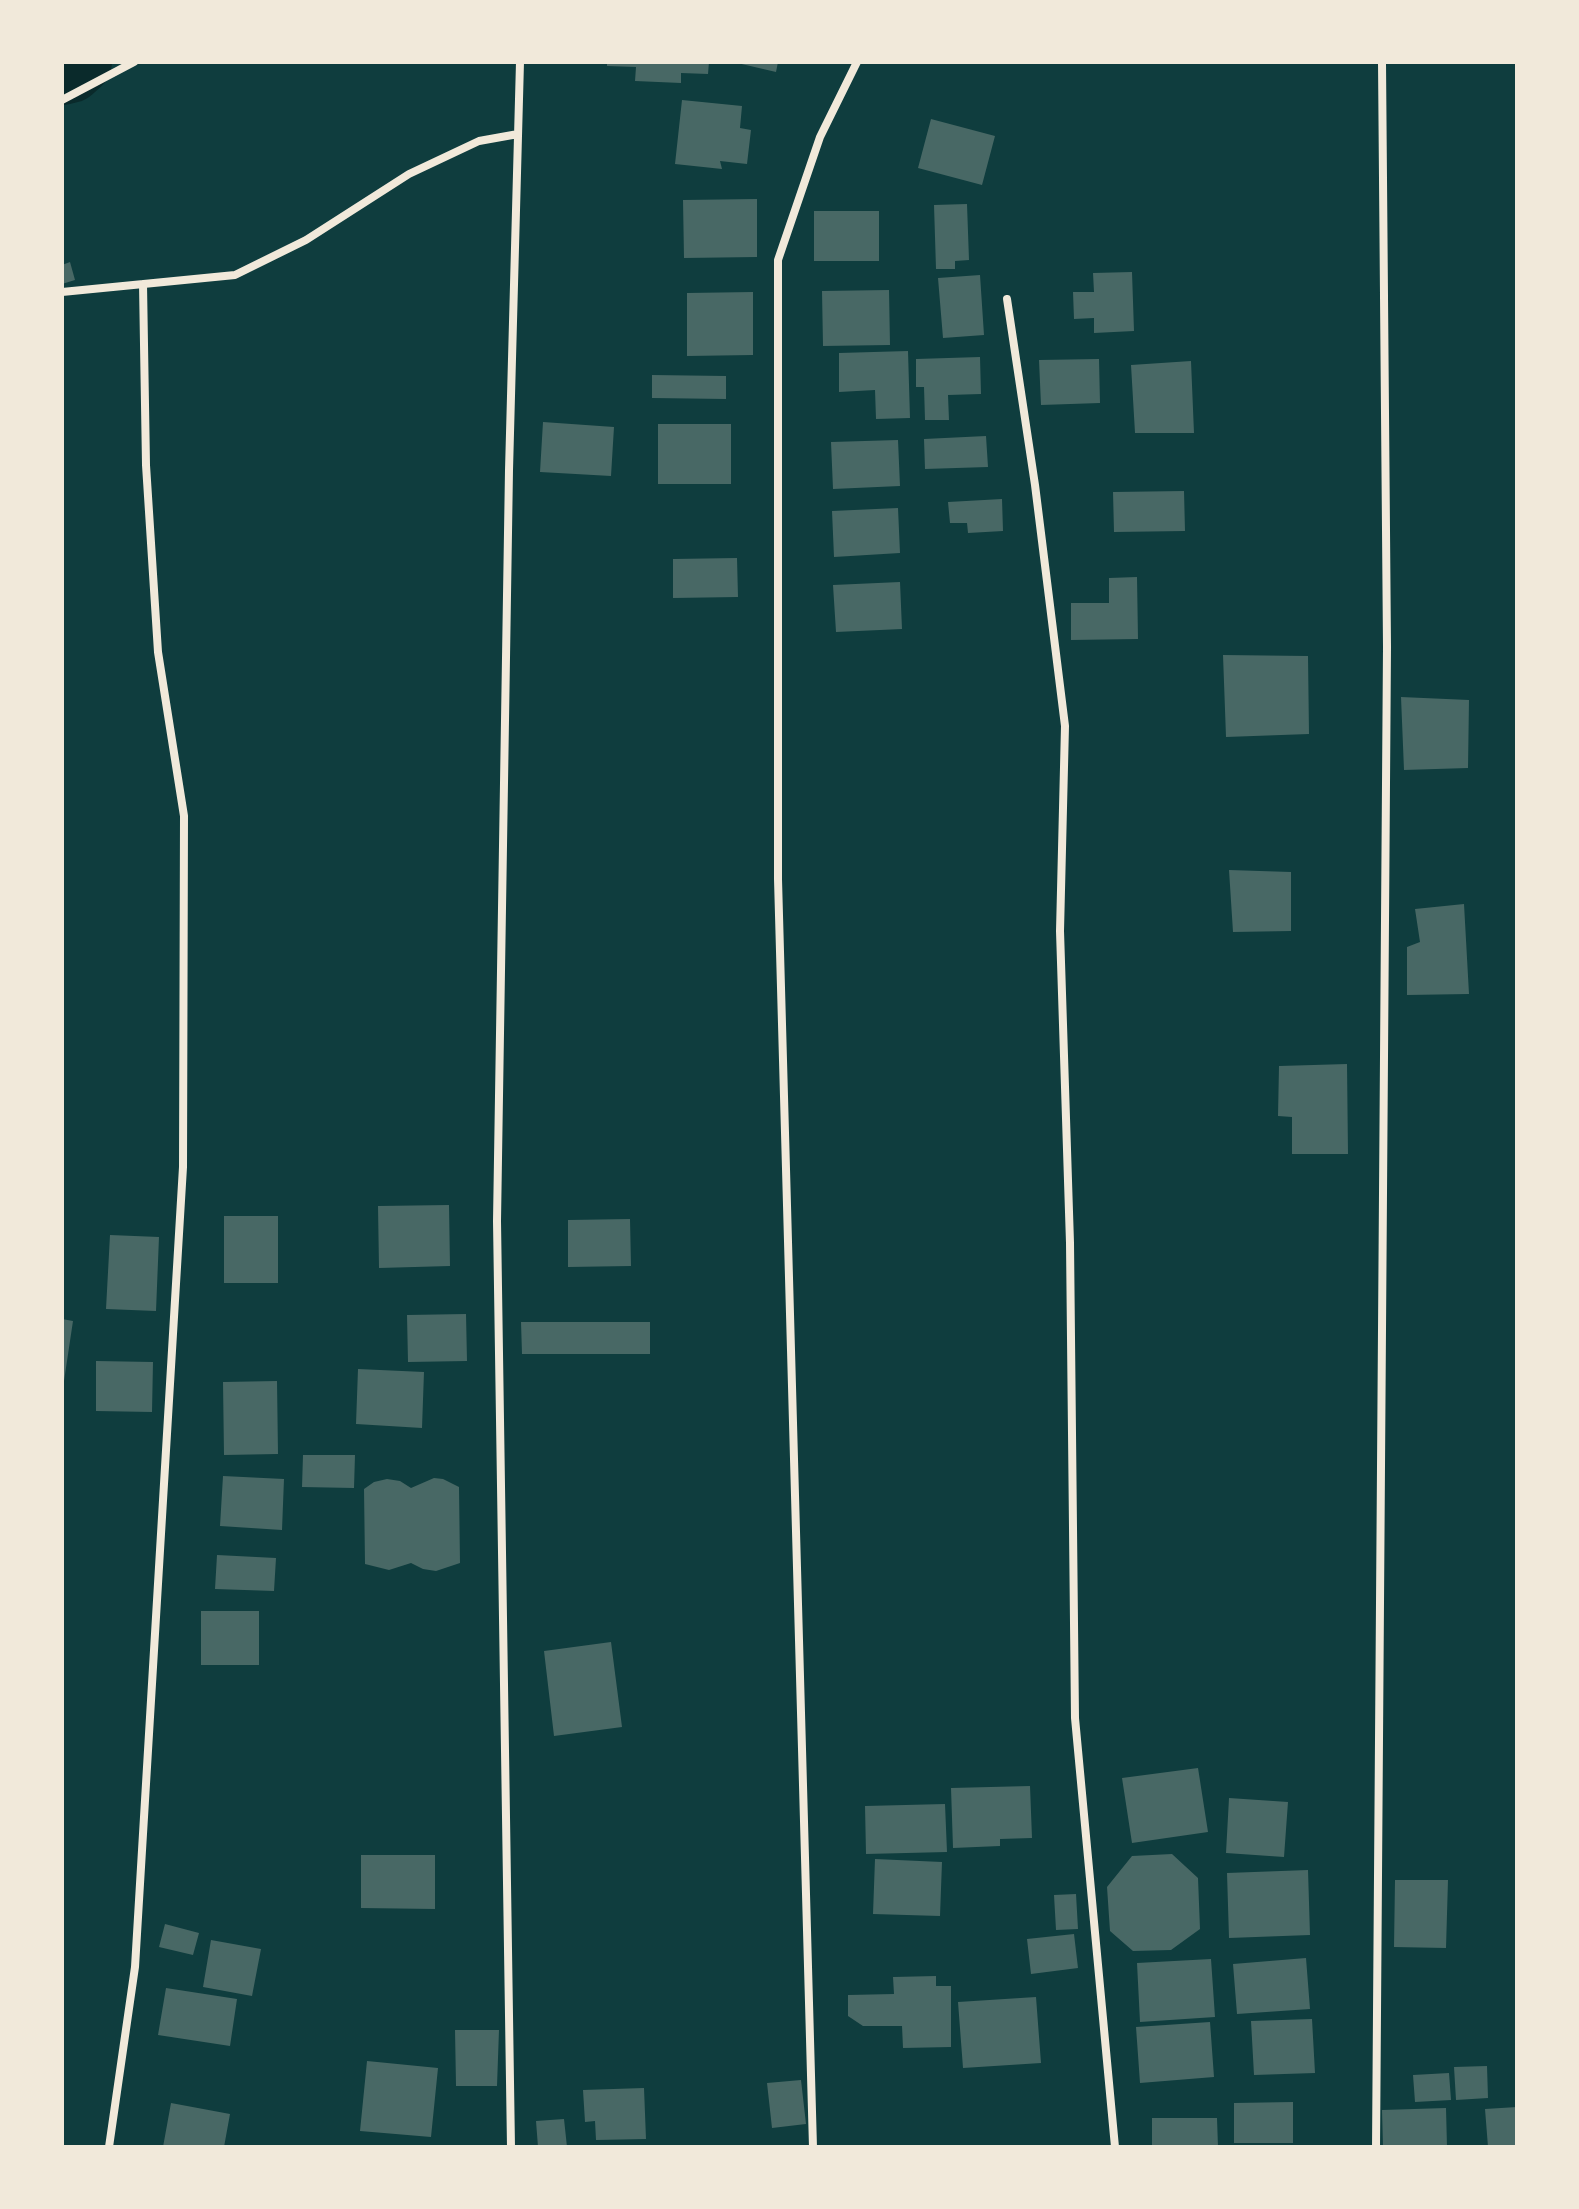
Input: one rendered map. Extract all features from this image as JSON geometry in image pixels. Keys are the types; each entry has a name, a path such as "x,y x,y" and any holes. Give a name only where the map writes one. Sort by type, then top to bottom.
{"street":[{"path":"62,100 134,62"},
{"path":"511,2147 497,1221 520,62"},
{"path":"813,2147 778,879 778,260 820,137 857,62"},
{"path":"1376,2147 1387,663 1382,62"},
{"path":"62,292 235,275 306,240 409,174 479,141 518,134"},
{"path":"109,2147 135,1967 183,1167 184,816 158,652 146,465 143,284"},
{"path":"1007,299 1035,485 1065,726 1060,931 1070,1243 1075,1718 1115,2147"}],"building":[{"path":"607,62 709,62 708,74 681,73 681,83 635,81 636,67 607,66"},
{"path":"733,62 778,62 776,72"},
{"path":"682,100 742,106 740,128 751,130 747,164 720,161 722,169 675,164"},
{"path":"931,119 995,136 982,185 918,168"},
{"path":"757,199 757,257 684,258 683,200"},
{"path":"967,204 969,260 955,261 955,269 936,269 934,205"},
{"path":"814,211 879,211 879,261 814,261"},
{"path":"70,262 75,280 62,284 62,265"},
{"path":"1132,272 1134,331 1094,333 1094,318 1074,319 1073,292 1094,292 1093,273"},
{"path":"980,275 984,335 943,338 938,278"},
{"path":"889,290 890,345 823,346 822,291"},
{"path":"753,292 753,355 687,356 687,293"},
{"path":"908,351 910,418 876,419 875,390 839,392 839,353"},
{"path":"980,357 981,394 948,395 949,420 925,420 924,387 916,387 916,359"},
{"path":"1099,359 1100,403 1041,405 1039,360"},
{"path":"1191,361 1194,433 1135,433 1131,365"},
{"path":"652,375 726,376 726,399 652,398"},
{"path":"543,422 614,427 611,476 540,472"},
{"path":"658,424 731,424 731,484 658,484"},
{"path":"986,436 988,467 925,469 924,439"},
{"path":"898,440 900,486 833,489 831,442"},
{"path":"1184,491 1185,531 1114,532 1113,492"},
{"path":"1002,499 1003,531 968,533 967,523 950,523 948,502"},
{"path":"898,508 900,553 834,557 832,511"},
{"path":"737,558 738,597 673,598 673,559"},
{"path":"1137,577 1138,639 1071,640 1071,603 1109,603 1109,578"},
{"path":"900,582 902,629 836,632 833,585"},
{"path":"1223,655 1308,656 1309,734 1226,737"},
{"path":"1401,697 1469,700 1468,768 1404,770"},
{"path":"1229,870 1291,872 1291,931 1233,932"},
{"path":"1464,904 1469,994 1407,995 1407,947 1420,942 1415,909"},
{"path":"1347,1064 1348,1154 1292,1154 1292,1117 1278,1116 1279,1066"},
{"path":"449,1205 450,1266 379,1268 378,1206"},
{"path":"224,1216 278,1216 278,1283 224,1283"},
{"path":"630,1219 631,1266 568,1267 568,1220"},
{"path":"110,1235 159,1237 156,1311 106,1309"},
{"path":"466,1314 467,1361 408,1362 407,1315"},
{"path":"62,1319 73,1321 64,1381 62,1381"},
{"path":"521,1322 650,1322 650,1354 522,1354"},
{"path":"96,1361 153,1362 152,1412 96,1411"},
{"path":"358,1369 424,1372 422,1428 356,1424"},
{"path":"277,1381 278,1454 224,1455 223,1382"},
{"path":"303,1455 355,1455 354,1488 302,1487"},
{"path":"223,1476 284,1479 282,1530 220,1526"},
{"path":"434,1478 459,1487 460,1563 436,1571 411,1563 389,1570 365,1564 364,1489 374,1482 387,1479 400,1481 411,1488"},
{"path":"217,1555 276,1558 274,1591 215,1589"},
{"path":"201,1611 259,1611 259,1665 201,1665"},
{"path":"611,1642 622,1727 554,1736 544,1651"},
{"path":"1198,1768 1208,1832 1132,1843 1122,1778"},
{"path":"1030,1786 1032,1838 1000,1839 1000,1846 953,1848 951,1788"},
{"path":"1229,1798 1288,1802 1284,1857 1226,1853"},
{"path":"945,1804 947,1852 866,1854 865,1806"},
{"path":"1172,1854 1198,1878 1200,1929 1171,1950 1133,1951 1110,1931 1107,1887 1132,1856"},
{"path":"361,1855 435,1855 435,1909 361,1908"},
{"path":"875,1859 942,1862 940,1916 873,1914"},
{"path":"1308,1870 1310,1935 1229,1938 1227,1873"},
{"path":"1395,1880 1448,1880 1446,1948 1394,1947"},
{"path":"1076,1894 1078,1929 1056,1930 1054,1895"},
{"path":"165,1924 199,1933 193,1955 159,1947"},
{"path":"1074,1934 1078,1968 1031,1974 1027,1939"},
{"path":"211,1940 261,1949 252,1996 203,1987"},
{"path":"1306,1958 1310,2009 1237,2014 1233,1964"},
{"path":"1211,1959 1215,2017 1140,2022 1137,1963"},
{"path":"936,1976 936,1986 951,1986 951,2047 903,2048 902,2026 863,2026 848,2016 848,1995 894,1994 893,1977"},
{"path":"166,1988 237,1999 230,2046 158,2035"},
{"path":"1036,1997 1041,2063 963,2068 958,2002"},
{"path":"1312,2019 1315,2073 1254,2075 1251,2021"},
{"path":"1210,2022 1214,2077 1140,2083 1136,2027"},
{"path":"455,2030 499,2030 497,2086 456,2086"},
{"path":"367,2061 438,2068 431,2137 360,2131"},
{"path":"1487,2066 1488,2098 1456,2100 1454,2067"},
{"path":"1449,2073 1451,2100 1415,2102 1413,2075"},
{"path":"801,2080 806,2124 772,2128 767,2083"},
{"path":"644,2088 646,2139 596,2140 595,2121 585,2122 583,2090"},
{"path":"1293,2102 1293,2143 1234,2143 1234,2103"},
{"path":"171,2103 230,2114 224,2147 163,2147"},
{"path":"1517,2107 1517,2147 1488,2147 1485,2109"},
{"path":"1446,2108 1447,2147 1383,2147 1382,2110"},
{"path":"1152,2118 1217,2118 1218,2147 1152,2147"},
{"path":"564,2119 567,2147 538,2147 536,2121"}],"waterway":[{"path":"62,72 79,62"}]}
